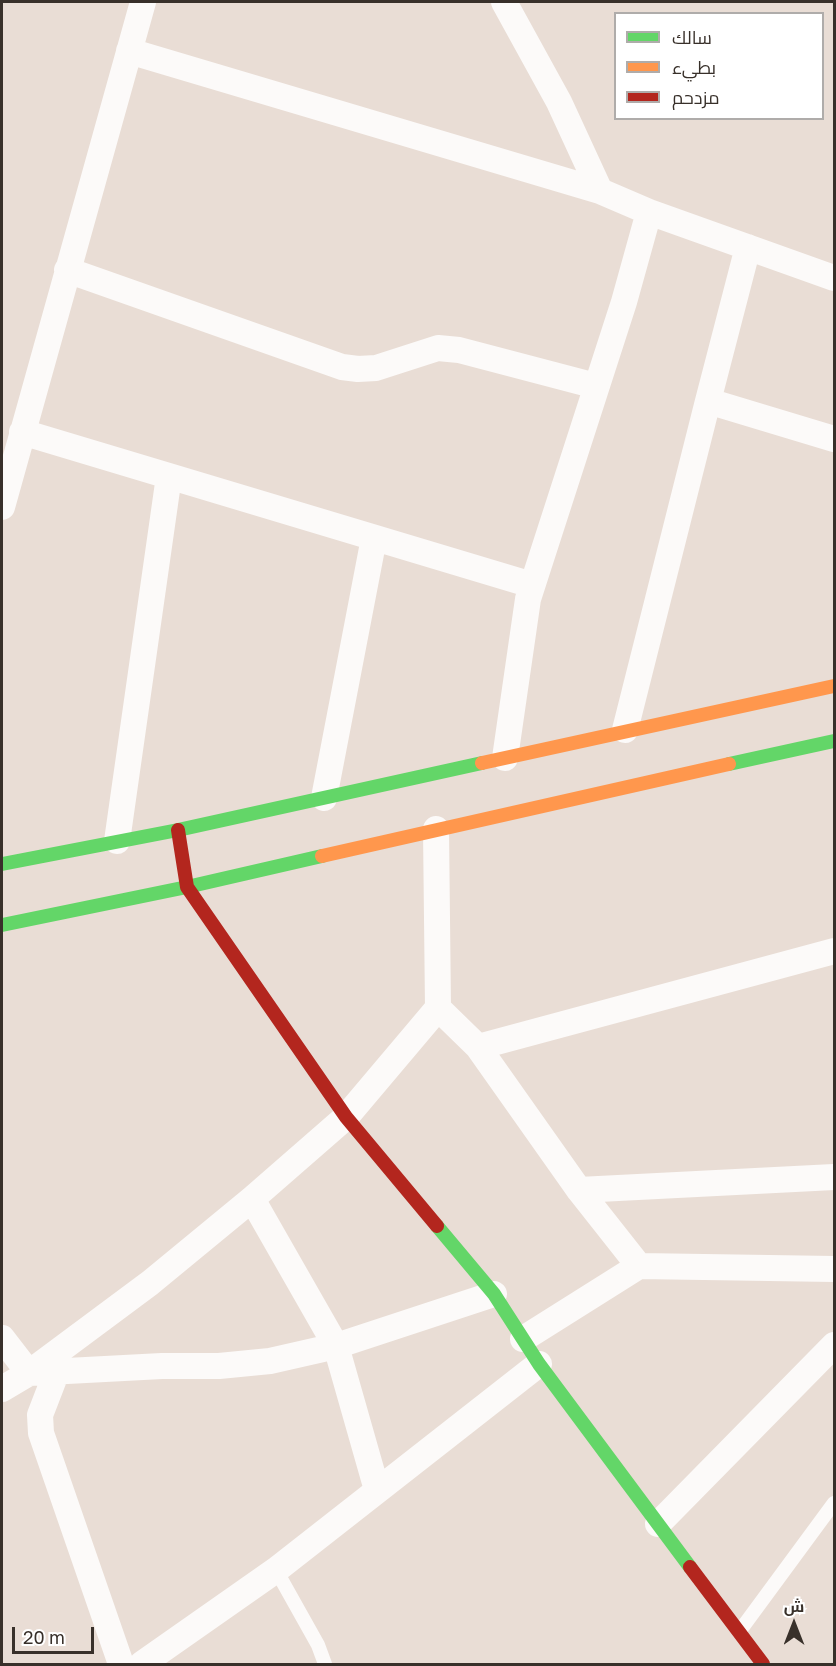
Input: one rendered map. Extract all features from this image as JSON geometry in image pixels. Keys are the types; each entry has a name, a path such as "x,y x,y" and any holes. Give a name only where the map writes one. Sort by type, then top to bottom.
{"street":[{"path":"2,507 143,2"},
{"path":"504,2 559,102 600,191"},
{"path":"129,51 600,191 649,212 834,278"},
{"path":"505,758 528,599 624,302 649,212"},
{"path":"625,730 748,247"},
{"path":"67,270 342,367 376,368 438,348 459,350 596,386"},
{"path":"708,401 834,439"},
{"path":"22,432 532,585"},
{"path":"117,842 169,476"},
{"path":"324,798 374,538"},
{"path":"2,864 178,830 625,730 834,686"},
{"path":"2,925 187,887 834,741"},
{"path":"2,1389 29,1373 150,1283 252,1199 346,1117 438,1008 436,829"},
{"path":"178,830 187,887 346,1117 494,1294 539,1364 763,1665"},
{"path":"478,1047 834,951"},
{"path":"438,1008 478,1047 579,1190 639,1266"},
{"path":"579,1190 834,1177"},
{"path":"252,1199 336,1346 376,1490"},
{"path":"523,1340 639,1266 834,1269"},
{"path":"29,1373 270,1361 336,1346 494,1294"},
{"path":"2,1338 29,1373"},
{"path":"658,1524 834,1345"},
{"path":"141,1665 276,1570 539,1364"},
{"path":"57,1371 40,1415 41,1433 121,1665"}],"lane":[{"path":"739,1632 834,1503"},
{"path":"276,1570 318,1645 325,1665"}],"traffic: fast":[{"path":"729,764 834,741"},
{"path":"2,864 178,830 482,763"},
{"path":"2,925 187,887 322,856"},
{"path":"437,1226 494,1294 539,1364 690,1567"}],"traffic: slow":[{"path":"482,763 834,686"},
{"path":"322,856 729,764"}],"traffic: jam":[{"path":"178,830 187,887 346,1117 437,1226"},
{"path":"690,1567 763,1664"}]}
